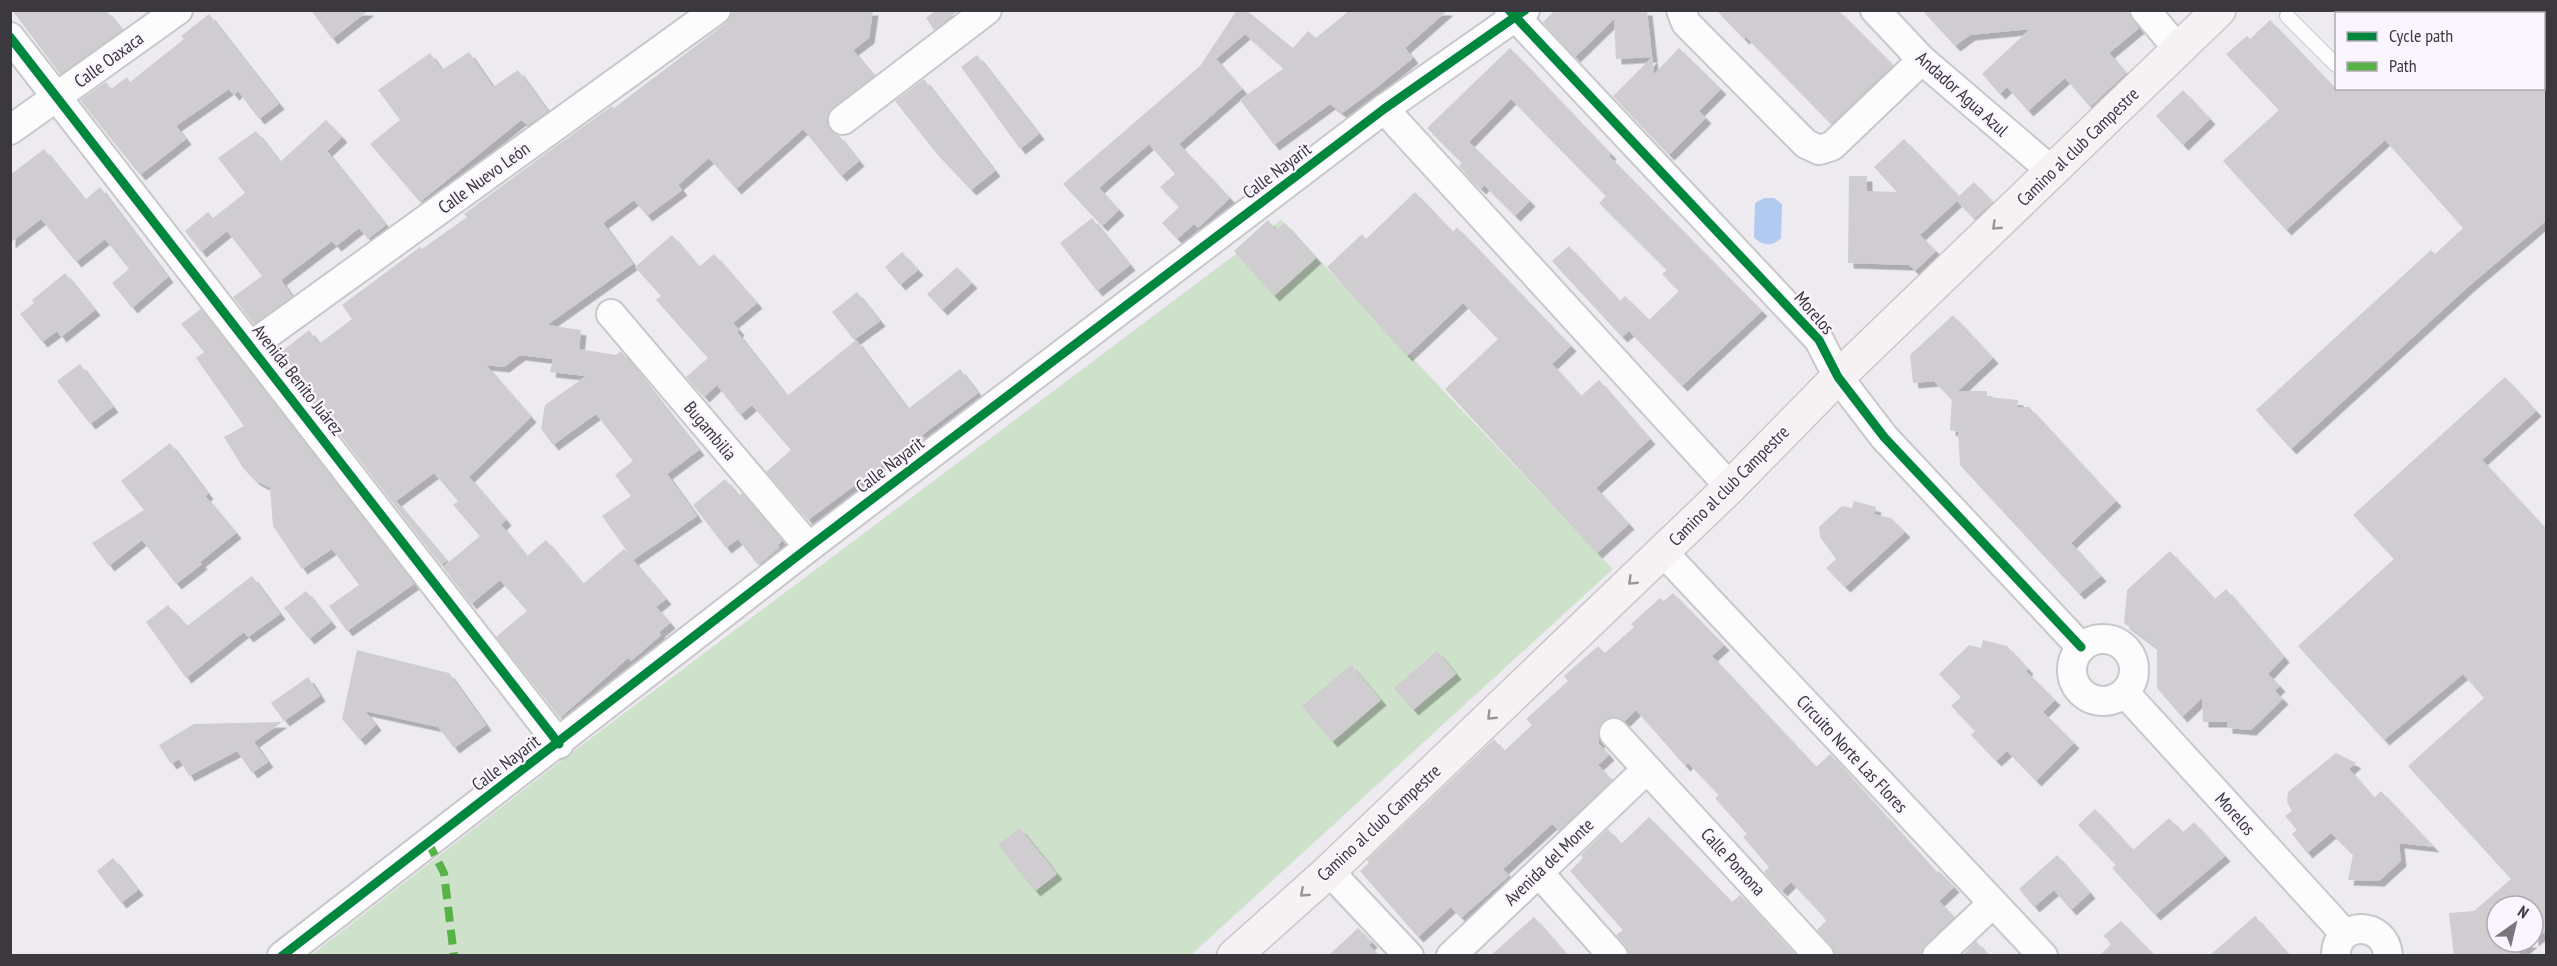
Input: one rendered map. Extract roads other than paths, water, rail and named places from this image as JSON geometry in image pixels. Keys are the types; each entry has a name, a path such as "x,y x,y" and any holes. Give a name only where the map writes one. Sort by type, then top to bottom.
{"main road":[{"name":"Camino al club Campestre","path":"1234,956 1329,871 1663,552 1838,377 2054,172 2219,10"}],"street":[{"name":"Calle Oaxaca","path":"10,130 178,10"},
{"name":"Calle Nuevo León","path":"251,346 716,10"},
{"path":"843,120 987,10"},
{"path":"1681,10 1686,23 1806,144 1818,150 1832,146 1922,60"},
{"name":"Andador Agua Azul","path":"1875,10 1922,60 2054,172"},
{"path":"2145,10 2179,50"},
{"name":"Calle Nayarit","path":"282,956 559,744 809,547 1384,109 1517,13"},
{"name":"Morelos","path":"1517,13 1819,340 1838,377 1884,437 2081,647"},
{"name":"Avenida Benito Juárez","path":"10,37 59,97 559,744"},
{"path":"1384,109 1730,487"},
{"name":"Bugambilia","path":"611,314 809,547"},
{"name":"Circuito Norte Las Flores","path":"1663,552 2043,956"},
{"path":"2101,638 2122,645 2129,653 2134,674 2125,693 2105,702 2094,700 2076,687 2072,666 2074,656 2081,647 2101,638"},
{"name":"Morelos","path":"2125,693 2340,945"},
{"name":"Calle Pomona","path":"1614,733 1819,956"},
{"name":"Avenida del Monte","path":"1451,956 1647,769"},
{"path":"1329,871 1410,956"},
{"path":"1539,873 1612,956"},
{"path":"1937,956 1992,904"},
{"path":"2340,945 2352,930 2371,929 2385,940 2388,956"}],"lane":[{"path":"2287,16 2335,63"}],"water":[{"path":"1764,198 1774,198 1782,204 1781,238 1771,244 1760,242 1754,237 1755,203"}]}
